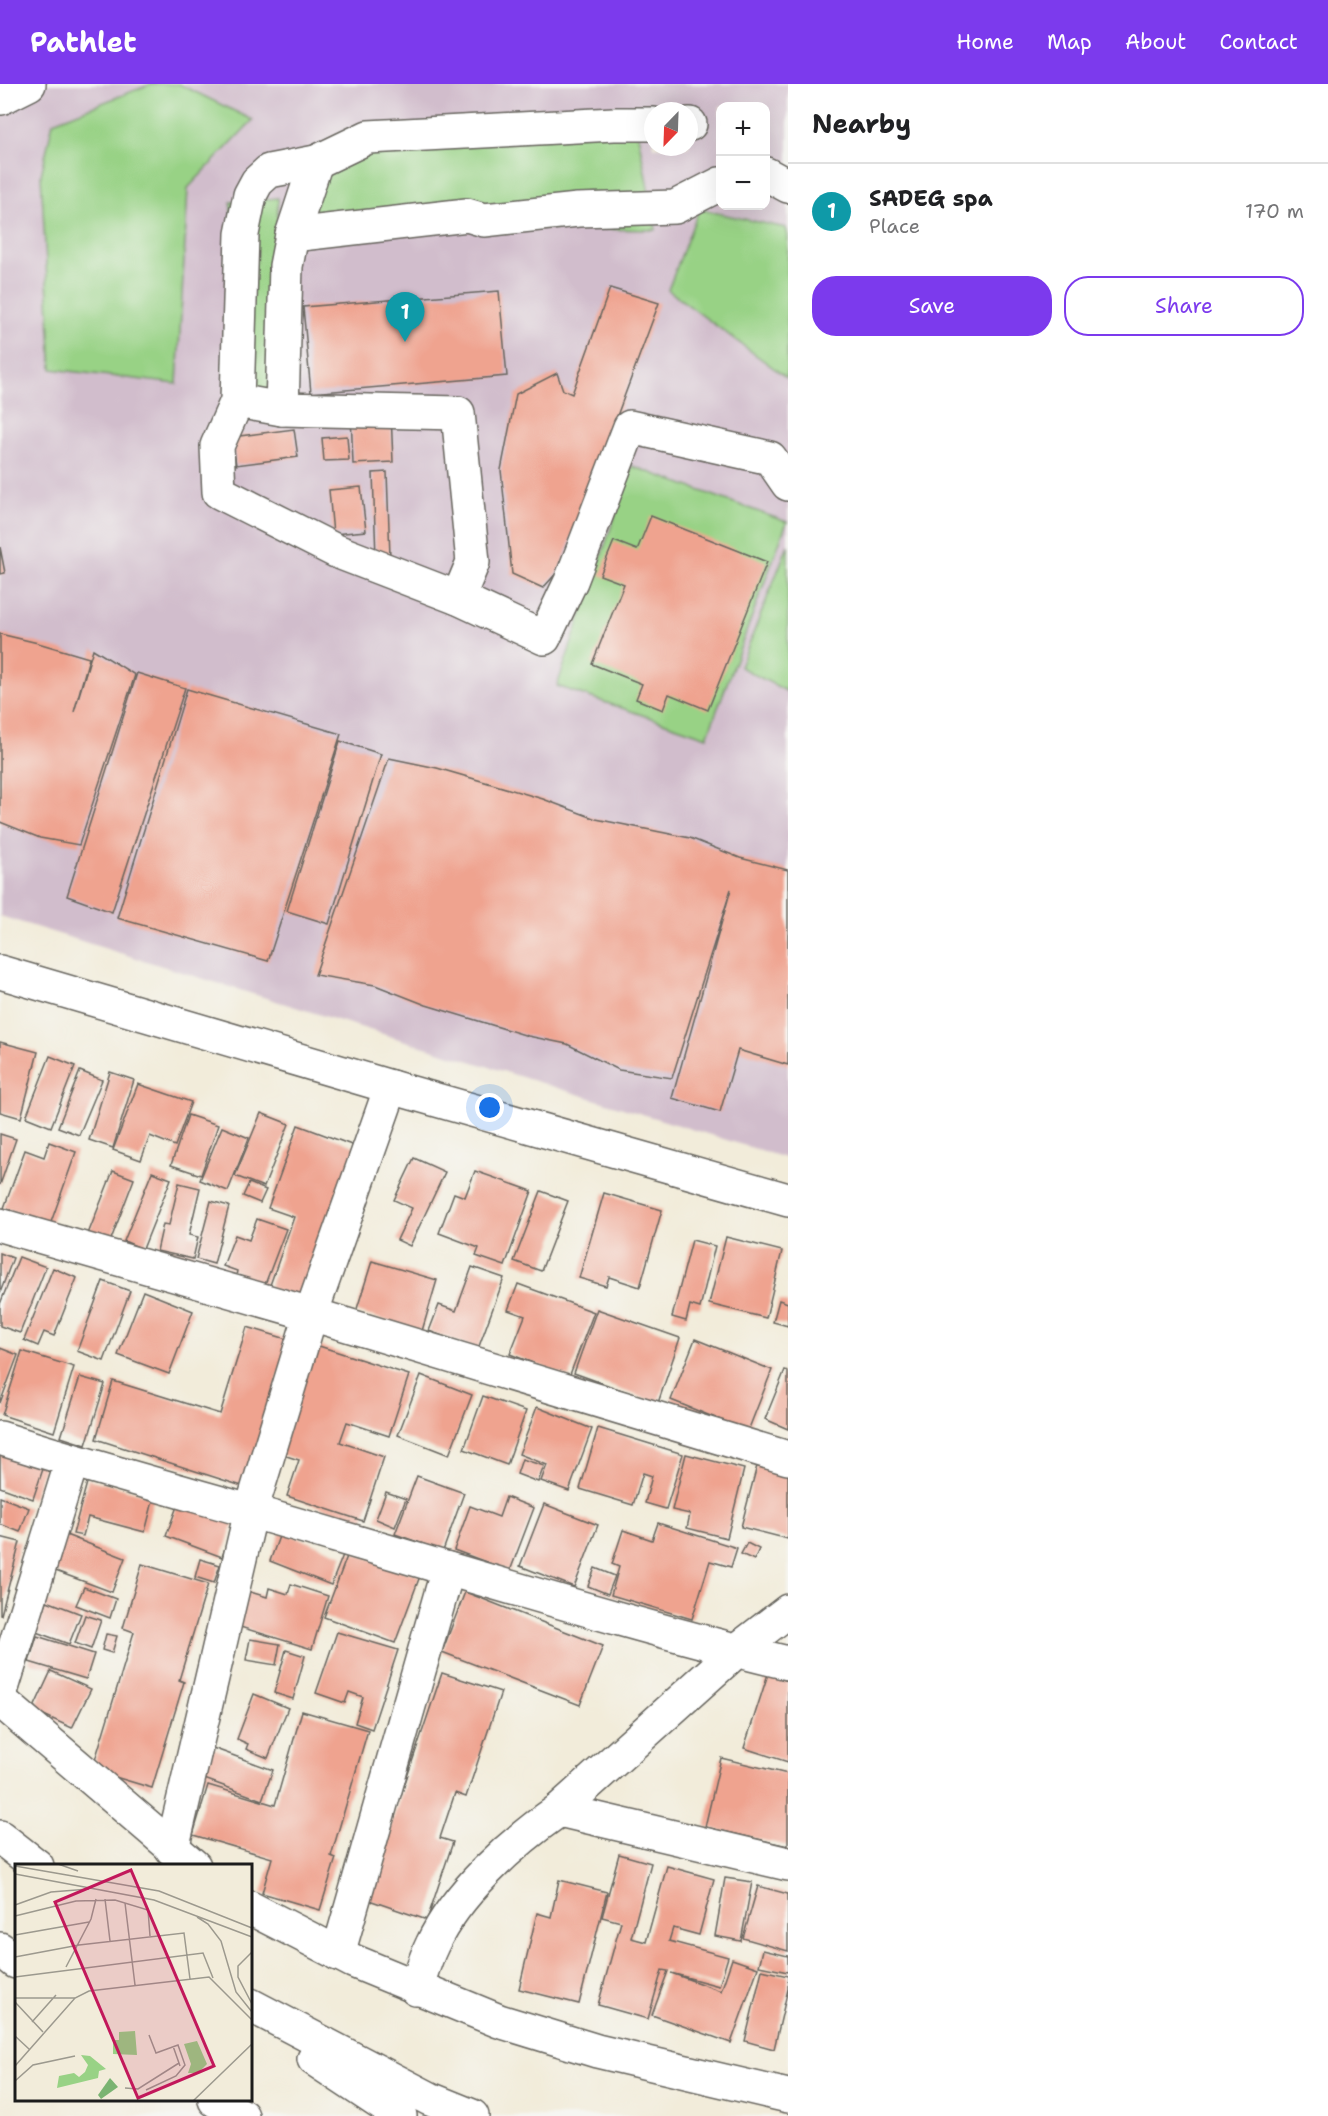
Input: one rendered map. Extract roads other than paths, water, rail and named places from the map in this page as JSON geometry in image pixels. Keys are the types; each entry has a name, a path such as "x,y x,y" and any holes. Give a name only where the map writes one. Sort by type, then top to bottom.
{"main road":[{"path":"644,124 368,137 315,162 269,171 257,182 250,195 242,234 237,401 217,446 219,492 336,551 458,598 544,638 571,581 630,428 770,458 788,484"},
{"path":"282,409 286,266 292,235 315,162"},
{"path":"770,177 788,186"},
{"path":"292,235 467,215 484,220 578,210 675,207 716,186"},
{"path":"237,401 282,409 458,413 473,562 458,598"},
{"path":"0,972 788,1200"},
{"path":"0,1700 183,1857 251,1511 311,1314 391,1087"},
{"path":"0,1225 311,1314 788,1458"},
{"path":"0,1438 72,1461 448,1569 788,1663"},
{"path":"0,1695 72,1461"},
{"path":"338,1954 448,1569"},
{"path":"416,1989 432,1945 466,1893 529,1831 559,1810 736,1650 788,1611"},
{"path":"559,1810 788,1864"},
{"path":"0,1837 34,1864"},
{"path":"252,1909 338,1954 416,1989 499,2021 597,2051 788,2096"},
{"path":"0,1949 15,1961"},
{"path":"252,2006 430,2099 472,2116"},
{"path":"252,2019 400,2116"},
{"path":"201,2101 221,2116"},
{"path":"217,2101 242,2116"}],"place":[{"name":"SADEG spa","path":"405,342"}]}
